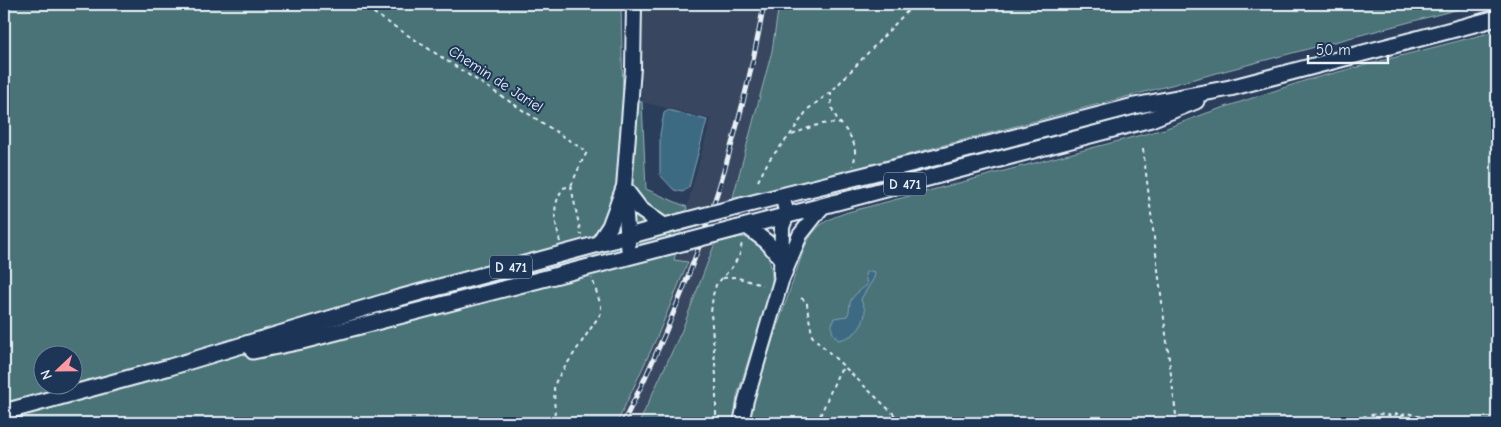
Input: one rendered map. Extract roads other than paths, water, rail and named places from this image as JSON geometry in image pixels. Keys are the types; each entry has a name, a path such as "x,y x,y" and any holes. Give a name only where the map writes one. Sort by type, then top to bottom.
{"main road":[{"path":"629,256 624,188 633,77 634,4"},
{"name":"D 471","path":"4,412 170,368 395,299 599,243 1134,106 1230,88 1497,18"},
{"name":"D 471","path":"170,368 302,341 629,256 741,232 787,214 822,207 1151,119 1230,88"},
{"path":"624,188 640,210 664,226"},
{"path":"599,243 610,226 624,188"},
{"path":"782,196 787,214 794,221 800,235"},
{"path":"741,423 781,281 800,235 822,207"},
{"path":"781,281 782,227 787,214"},
{"path":"741,232 762,237 781,259"}],"railway":[{"path":"623,423 669,323 709,218 741,111 764,4"}]}
